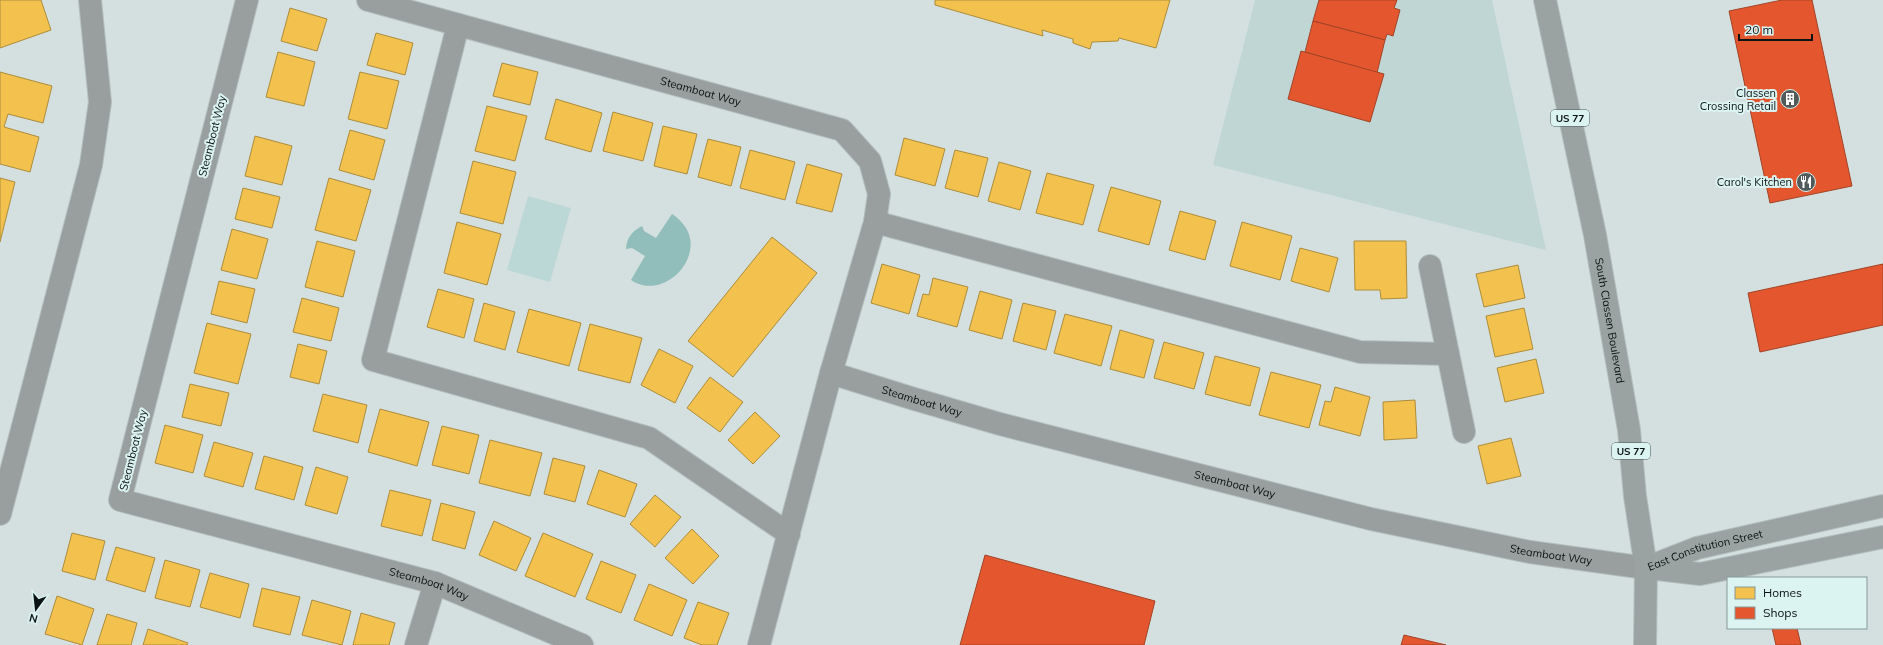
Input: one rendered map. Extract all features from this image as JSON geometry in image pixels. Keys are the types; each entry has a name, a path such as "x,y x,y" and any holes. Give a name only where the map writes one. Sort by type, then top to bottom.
{"main road":[{"name":"South Classen Boulevard","path":"1545,0 1595,235 1629,430 1635,496 1646,568 1645,645"},
{"name":"East Constitution Street","path":"1646,568 1697,548 1883,506"},
{"name":"East Constitution Street","path":"1646,568 1700,574 1883,537"}],"street":[{"path":"0,514 90,165 100,102 90,0"},
{"name":"Steamboat Way","path":"247,0 120,500 435,583 582,645"},
{"name":"Steamboat Way","path":"368,0 842,130 870,161 879,194 875,222 831,373 759,645"},
{"path":"458,24 373,360 649,438 789,534"},
{"path":"875,222 1360,352 1448,354"},
{"path":"1430,266 1464,432"},
{"name":"Steamboat Way","path":"831,373 944,408 1227,483 1371,519 1530,552 1646,568"},
{"path":"416,645 435,583"}],"shaded area":[{"path":"1255,0 1492,0 1546,250 1213,165"},
{"path":"528,196 571,208 550,282 507,270"},
{"path":"672,214 683,224 690,238 690,248 684,266 678,274 661,284 652,286 638,284 631,280 645,256 632,248 626,249 627,242 632,233 642,226 644,231 656,238"}],"building: Homes":[{"path":"0,0 41,0 51,30 0,48"},
{"path":"935,0 1170,0 1156,48 1119,38 1118,41 1092,42 1090,49 1073,43 1073,39 1042,30 1043,36 935,5"},
{"path":"290,8 327,19 317,51 281,41"},
{"path":"376,33 413,43 405,75 367,65"},
{"path":"278,52 315,62 304,106 266,97"},
{"path":"502,63 538,72 530,105 493,96"},
{"path":"0,72 52,86 43,123 8,114 4,127 39,137 30,172 0,164"},
{"path":"360,72 399,81 387,129 348,119"},
{"path":"556,99 602,113 591,152 545,139"},
{"path":"487,106 527,116 515,161 475,151"},
{"path":"613,112 653,123 643,161 603,151"},
{"path":"663,126 697,134 687,174 654,166"},
{"path":"350,130 385,140 374,180 339,170"},
{"path":"255,136 292,146 282,185 245,176"},
{"path":"904,138 945,149 935,186 895,175"},
{"path":"708,139 741,147 731,186 698,177"},
{"path":"750,150 795,162 785,200 740,188"},
{"path":"955,150 988,158 978,197 945,188"},
{"path":"473,161 516,172 503,224 460,213"},
{"path":"999,162 1031,171 1020,210 988,201"},
{"path":"807,164 842,174 832,212 796,203"},
{"path":"1047,173 1094,185 1083,225 1036,213"},
{"path":"0,178 15,182 0,242"},
{"path":"329,178 371,190 356,241 315,230"},
{"path":"1111,187 1161,201 1149,245 1098,231"},
{"path":"243,188 280,197 272,228 235,219"},
{"path":"1180,211 1216,221 1205,260 1169,250"},
{"path":"457,222 501,234 487,285 444,273"},
{"path":"1242,222 1292,236 1280,280 1230,266"},
{"path":"232,229 268,239 257,279 221,270"},
{"path":"772,237 817,273 733,377 688,341"},
{"path":"317,241 355,251 343,297 305,287"},
{"path":"1354,241 1406,241 1407,298 1381,299 1380,290 1355,290"},
{"path":"1300,248 1338,258 1329,292 1291,281"},
{"path":"882,264 920,275 909,314 871,303"},
{"path":"1518,265 1525,298 1484,307 1476,274"},
{"path":"933,278 968,287 957,327 917,316 923,294 929,295"},
{"path":"219,281 255,289 247,323 211,314"},
{"path":"438,289 474,299 464,338 427,327"},
{"path":"980,291 1012,300 1002,339 969,330"},
{"path":"302,298 339,308 331,341 293,332"},
{"path":"484,303 515,312 505,350 474,341"},
{"path":"1023,303 1056,311 1046,350 1013,341"},
{"path":"1524,308 1533,349 1495,357 1486,316"},
{"path":"529,309 581,323 569,366 517,352"},
{"path":"1065,314 1112,326 1101,366 1054,353"},
{"path":"207,323 251,334 238,384 194,373"},
{"path":"590,324 642,338 630,383 578,370"},
{"path":"1120,330 1154,340 1144,378 1110,369"},
{"path":"1164,342 1204,353 1194,389 1154,378"},
{"path":"298,344 327,351 319,384 290,377"},
{"path":"659,349 693,366 675,403 641,385"},
{"path":"1215,356 1260,368 1250,406 1205,394"},
{"path":"1536,359 1544,393 1505,402 1497,368"},
{"path":"1271,372 1321,385 1309,428 1259,415"},
{"path":"710,377 743,402 720,432 687,408"},
{"path":"190,384 229,393 221,426 182,417"},
{"path":"1335,387 1370,397 1360,436 1319,425 1325,401 1331,402"},
{"path":"323,394 367,405 358,443 313,431"},
{"path":"1415,400 1417,438 1384,440 1383,402"},
{"path":"380,409 429,422 417,466 368,452"},
{"path":"755,412 780,436 753,464 728,440"},
{"path":"165,425 203,435 193,473 155,463"},
{"path":"442,426 479,435 469,474 432,465"},
{"path":"1511,438 1521,476 1487,484 1478,446"},
{"path":"490,440 542,453 530,496 479,483"},
{"path":"214,442 253,453 243,487 204,476"},
{"path":"264,456 303,467 294,500 255,489"},
{"path":"553,458 585,466 575,502 544,494"},
{"path":"316,467 348,477 337,514 305,505"},
{"path":"599,470 637,484 625,517 587,504"},
{"path":"390,490 431,500 422,536 381,526"},
{"path":"655,495 681,517 655,547 630,524"},
{"path":"441,503 475,512 465,549 432,540"},
{"path":"494,521 531,538 516,571 479,555"},
{"path":"692,529 719,556 693,584 665,558"},
{"path":"72,533 105,541 95,580 62,571"},
{"path":"543,533 593,554 575,597 525,576"},
{"path":"116,547 155,558 145,592 106,580"},
{"path":"165,560 200,570 190,607 155,598"},
{"path":"601,561 636,575 621,613 586,599"},
{"path":"210,573 249,584 240,618 200,607"},
{"path":"649,584 687,600 672,636 634,620"},
{"path":"262,588 300,597 290,635 253,626"},
{"path":"57,596 94,609 82,645 45,634"},
{"path":"312,600 351,611 342,645 302,635"},
{"path":"698,602 729,613 717,645 702,645 684,638"},
{"path":"361,613 395,623 389,645 353,645"},
{"path":"107,614 137,623 131,645 97,645"},
{"path":"148,629 188,643 187,645 143,645"}],"building: Shops":[{"path":"1319,0 1397,0 1394,8 1400,10 1393,36 1387,34 1385,40 1313,21"},
{"name":"Classen Crossing Retail","path":"1782,0 1812,0 1852,186 1770,203 1729,11"},
{"path":"1313,21 1385,40 1377,73 1305,52"},
{"path":"1301,51 1384,74 1370,122 1288,99"},
{"path":"1883,264 1883,325 1760,352 1748,293"},
{"path":"985,555 1155,601 1144,645 960,645"},
{"path":"1772,629 1797,629 1801,645 1776,645"},
{"path":"1404,635 1446,645 1401,645"}],"place":[{"name":"Classen Crossing Retail","path":"1790,99"},
{"name":"Carol's Kitchen","path":"1806,182"}]}
